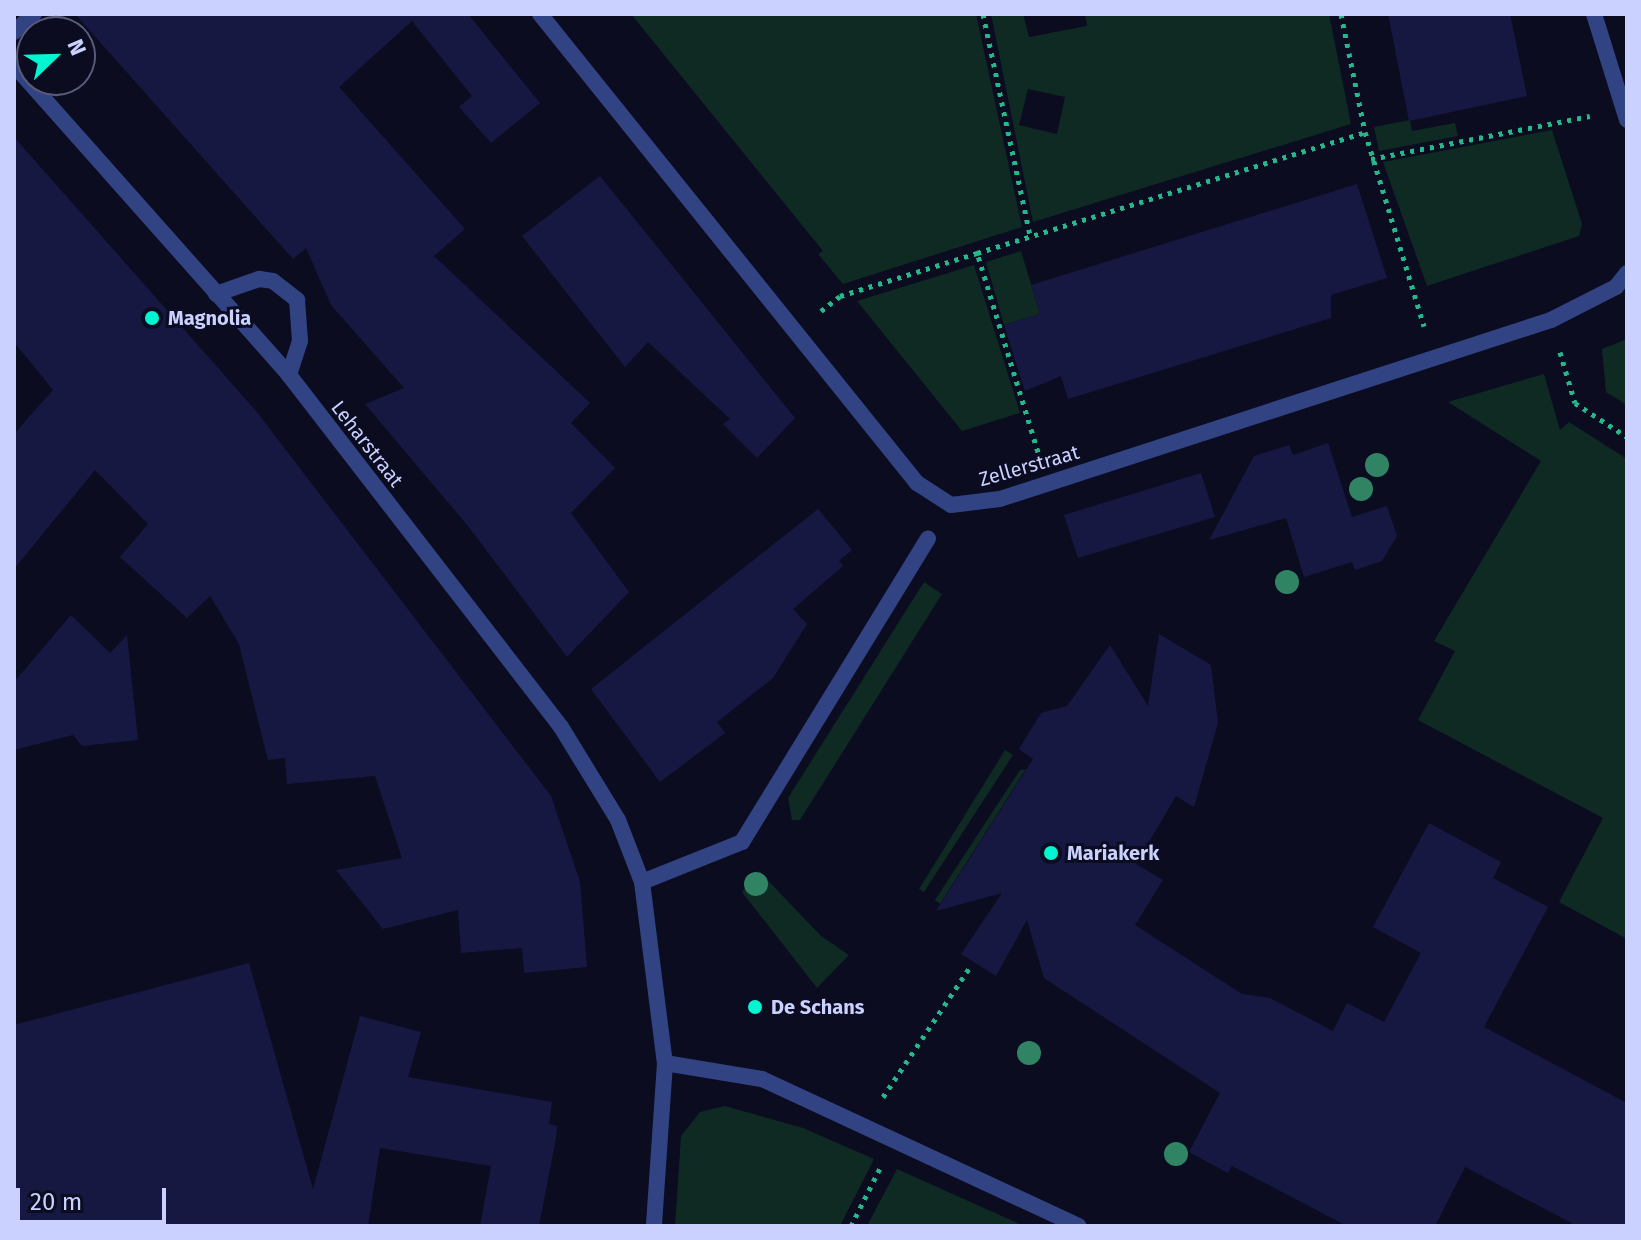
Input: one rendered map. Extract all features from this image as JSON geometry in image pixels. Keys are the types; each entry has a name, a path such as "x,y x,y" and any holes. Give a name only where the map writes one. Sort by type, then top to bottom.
{"street":[{"path":"14,32 34,14"},
{"name":"Zellerstraat","path":"540,14 917,483 951,505 1000,499 1551,320 1616,287 1627,273"},
{"path":"1594,14 1625,114"},
{"name":"Leharstraat","path":"14,65 289,375 561,727 618,820 642,882"},
{"path":"216,294 259,279 273,281 297,300 300,341 289,375"},
{"path":"654,1226 665,1063 642,882 742,842 928,538"},
{"path":"665,1063 762,1079 893,1143 1079,1226"}],"path":[{"path":"983,14 1030,236"},
{"path":"1341,14 1371,159 1434,358"},
{"path":"1371,159 1625,114"},
{"path":"795,332 840,296 1365,132"},
{"path":"977,253 1048,483"},
{"path":"1551,320 1575,403 1627,437"},
{"path":"863,1128 970,967"},
{"path":"851,1226 893,1143"}],"green space":[{"path":"631,14 976,14 1022,227 843,284 818,254 823,251"},
{"path":"991,14 1023,14 1029,37 1087,26 1085,14 1329,14 1351,124 1033,222","holes":["1028,89 1065,97 1057,134 1019,125"]},
{"path":"1410,120 1412,131 1455,123 1458,136 1379,151 1374,127"},
{"path":"1552,130 1582,224 1579,236 1427,286 1383,162"},
{"path":"1021,251 1040,314 1004,325 986,262"},
{"path":"974,265 1020,413 962,431 857,301"},
{"path":"1627,339 1627,405 1606,392 1602,349"},
{"path":"1544,374 1560,430 1569,422 1627,459 1627,939 1559,902 1603,818 1418,720 1455,651 1434,641 1541,461 1448,402"},
{"path":"924,582 942,594 800,820 792,820 788,798"},
{"path":"1005,750 1013,755 924,892 919,889"},
{"path":"1026,769 940,904 935,900 1020,770"},
{"path":"759,871 821,936 849,955 817,988 742,892"},
{"path":"725,1106 803,1128 874,1159 840,1226 675,1226 681,1136 700,1112"},
{"path":"897,1169 1024,1226 867,1226"}],"building":[{"path":"75,14 468,14 540,103 491,143 459,107 472,96 412,21 339,87 465,229 434,256 590,403 571,423 615,468 571,513 629,592 567,657 468,526 365,404 404,388 331,305 306,248 293,259 96,38 96,16"},
{"path":"1388,14 1510,14 1527,96 1409,121"},
{"path":"14,137 256,411 551,796 580,882 587,967 524,973 522,948 461,953 458,910 383,929 336,870 402,858 375,776 287,784 285,758 268,760 239,644 210,596 187,618 120,557 148,524 95,470 14,569 14,434 53,390 14,342"},
{"path":"600,176 795,418 757,458 723,424 730,419 648,342 625,367 522,236"},
{"path":"1357,184 1387,278 1331,295 1331,318 1068,399 1061,376 1025,391 1004,325 1040,314 1031,285"},
{"path":"1328,443 1352,517 1387,506 1397,536 1382,561 1355,570 1352,562 1304,577 1286,518 1209,540 1254,456 1289,445 1293,455"},
{"path":"1201,473 1215,517 1078,558 1064,515"},
{"path":"818,509 852,550 839,561 843,566 793,609 807,624 773,678 717,722 725,733 660,782 591,689"},
{"path":"71,615 110,653 127,635 138,740 82,746 73,735 14,750 14,682"},
{"path":"1159,634 1211,665 1218,723 1194,807 1176,796 1136,864 1163,880 1135,925 1242,994 1270,998 1333,1031 1347,1003 1384,1022 1421,953 1373,927 1429,823 1501,862 1493,878 1548,907 1484,1027 1627,1103 1627,1226 1577,1226 1465,1167 1435,1226 1347,1226 1232,1166 1228,1173 1189,1152 1220,1093 1044,978 1027,920 996,976 961,954 1002,893 936,911 1033,759 1019,749 1041,713 1067,706 1110,645 1148,706"},
{"path":"249,963 313,1189 360,1016 421,1032 408,1077 552,1102 549,1124 557,1126 556,1138 539,1226 480,1226 491,1166 380,1148 368,1226 14,1226 14,1025"}],"place":[{"name":"Magnolia","path":"152,318"},
{"name":"Mariakerk","path":"1051,853"},
{"name":"De Schans","path":"755,1007"}]}
